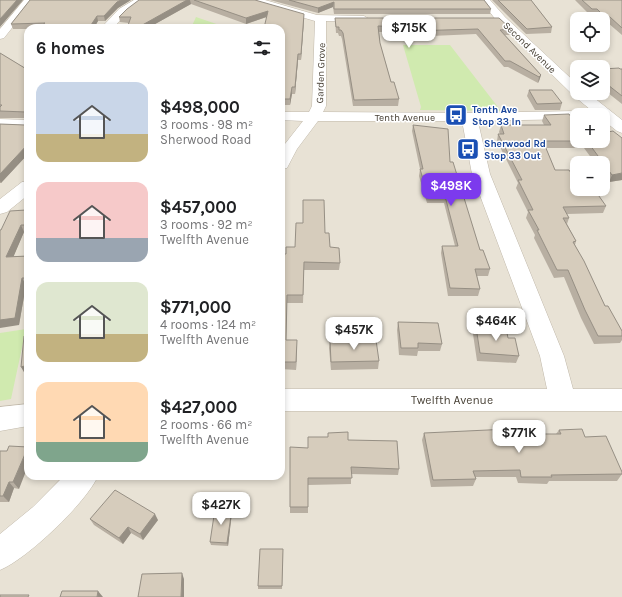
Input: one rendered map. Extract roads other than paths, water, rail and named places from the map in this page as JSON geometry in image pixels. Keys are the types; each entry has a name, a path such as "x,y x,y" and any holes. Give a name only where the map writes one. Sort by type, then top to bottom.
{"street":[{"path":"0,36 29,0"},
{"path":"254,0 321,19 374,19"},
{"name":"Second Avenue","path":"485,0 501,19 570,84"},
{"name":"Second Avenue","path":"494,0 507,16 570,74"},
{"path":"111,24 137,2"},
{"path":"120,24 137,2"},
{"name":"Garden Grove","path":"285,157 314,116 319,106 321,19"},
{"path":"486,19 501,19"},
{"name":"Second Avenue","path":"585,100 593,108"},
{"path":"601,100 622,116"},
{"name":"Tenth Avenue","path":"285,116 466,117 570,115"},
{"path":"466,117 471,126 481,174 552,356 563,400"},
{"name":"Second Avenue","path":"610,121 622,128"},
{"path":"0,124 24,125"},
{"path":"0,208 24,189"},
{"name":"Twelfth Avenue","path":"285,400 622,400"},
{"path":"0,418 24,415"},
{"path":"0,554 35,527 60,503 80,480"}],"place":[{"name":"Tenth Ave Stop 33 In","path":"456,115"},
{"name":"Sherwood Rd Stop 33 Out","path":"468,149"}]}
